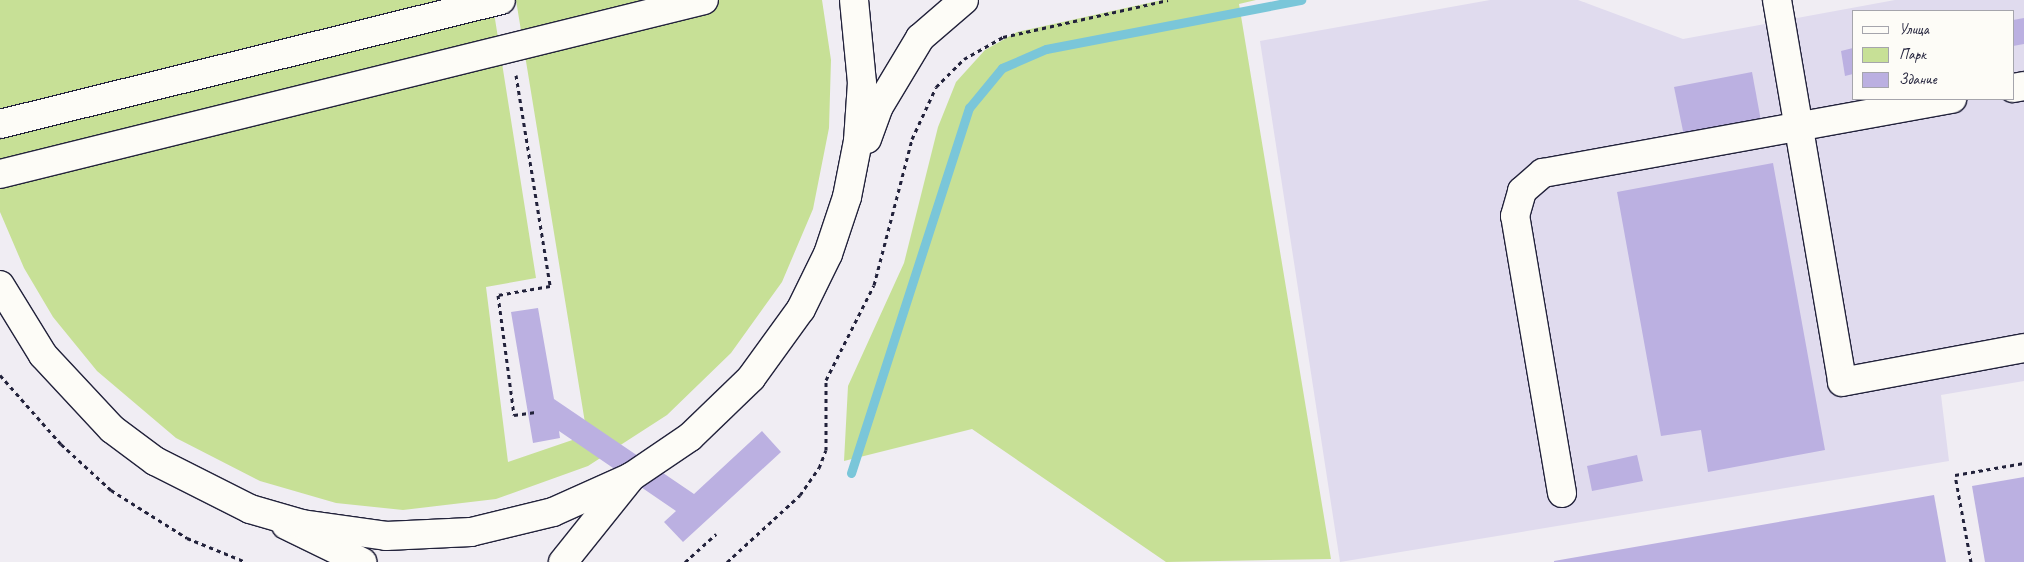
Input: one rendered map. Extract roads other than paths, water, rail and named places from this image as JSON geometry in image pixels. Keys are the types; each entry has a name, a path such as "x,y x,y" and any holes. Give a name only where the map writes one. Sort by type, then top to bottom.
{"main road":[{"path":"0,124 501,0"},
{"path":"0,174 704,0"},
{"path":"847,197 858,141 862,83 854,0"},
{"path":"250,509 344,532 428,536 513,524 585,500 631,477 690,437 727,404 777,346 828,254 878,108 920,38 964,0"},
{"path":"1777,0 1842,382 2024,348"},
{"path":"1562,493 1515,216 1522,191 1543,173 1946,100"},
{"path":"0,285 43,355 74,392"},
{"path":"0,320 74,392 155,461 362,562"},
{"path":"563,562 631,477"}],"waterway":[{"path":"851,473 969,108 1002,68 1046,49 1301,0"}]}
